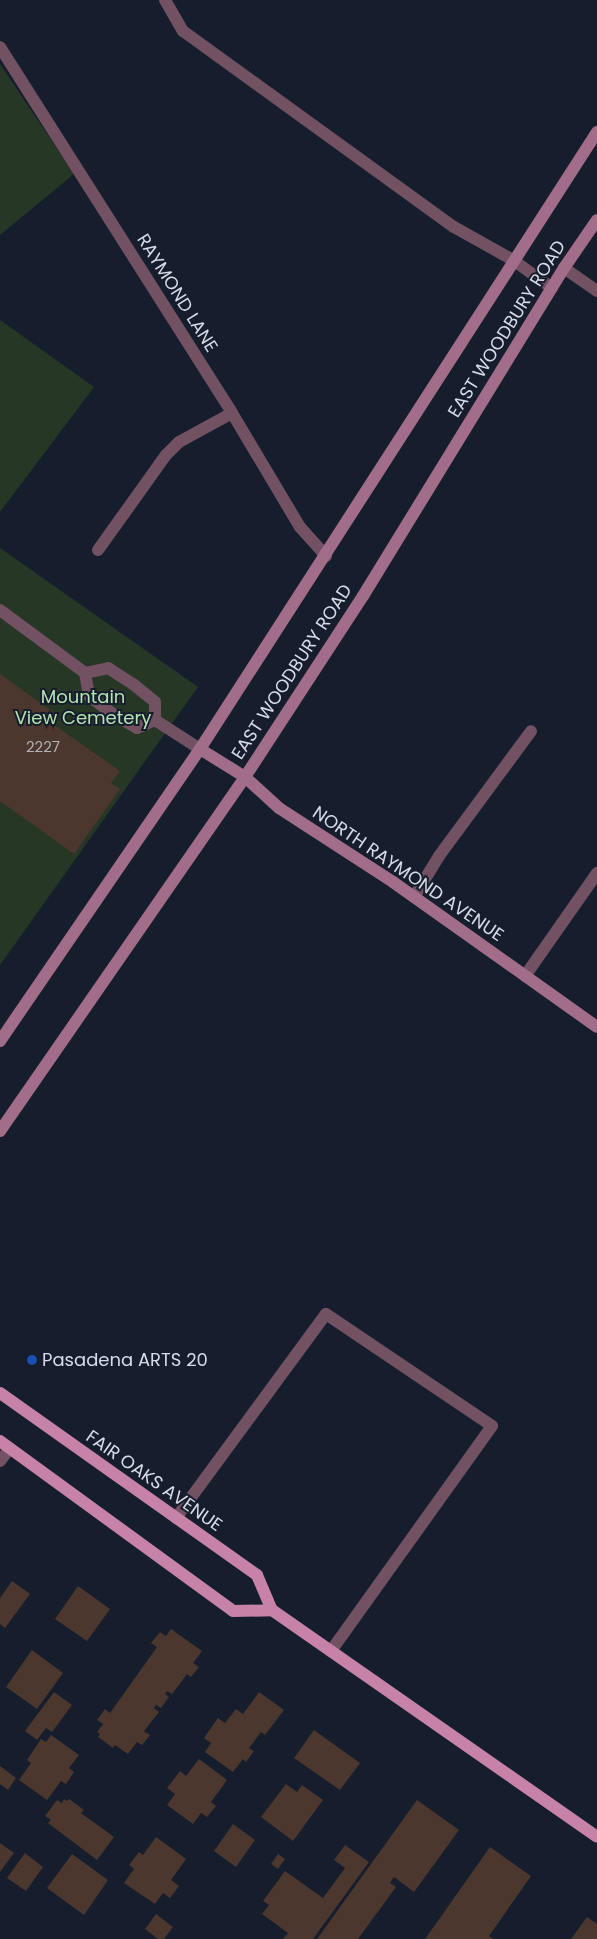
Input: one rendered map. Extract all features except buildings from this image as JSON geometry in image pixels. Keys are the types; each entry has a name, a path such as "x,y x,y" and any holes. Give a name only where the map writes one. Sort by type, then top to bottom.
{"main road":[{"name":"EAST WOODBURY ROAD","path":"0,1041 200,749 326,556 513,260 597,132"},
{"name":"EAST WOODBURY ROAD","path":"0,1131 245,777 363,596 564,268 597,220"},
{"name":"NORTH RAYMOND AVENUE","path":"200,749 245,777 279,808 414,897 597,1027"},
{"name":"FAIR OAKS AVENUE","path":"0,1393 257,1575 272,1610"},
{"path":"5,1444 233,1611 272,1610 597,1837"}],"street":[{"path":"164,0 183,31 454,227 513,260 552,288"},
{"name":"RAYMOND LANE","path":"0,48 232,413 300,527 326,556"},
{"path":"564,268 597,291"},
{"path":"98,550 166,455 179,442 232,413"},
{"path":"0,610 84,673 89,696 113,714 137,728 155,720"},
{"path":"84,673 108,668 134,684 155,702 155,720"},
{"path":"155,720 200,749"},
{"path":"414,897 439,856 531,731"},
{"path":"525,976 597,873"},
{"path":"176,1518 326,1314 492,1426 332,1651"},
{"path":"0,1461 5,1444"}],"green space":[{"path":"0,64 74,174 0,235"},
{"path":"0,320 94,387 0,512"},
{"name":"Mountain View Cemetery","path":"0,548 198,687 0,965"}],"place":[{"name":"Pasadena ARTS 20","path":"32,1360"}]}
